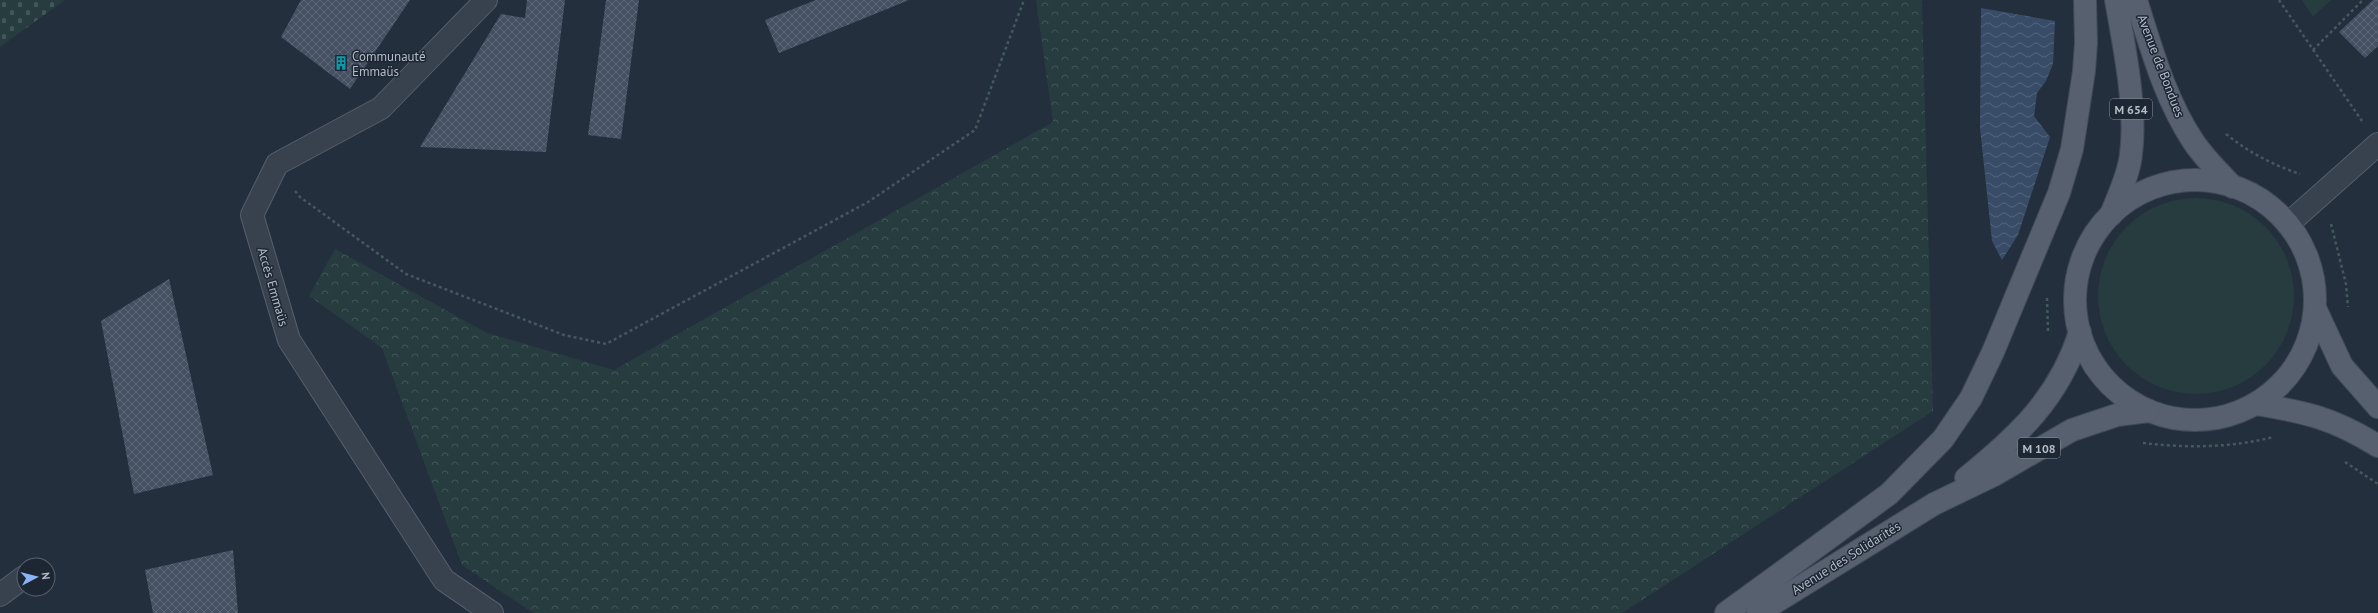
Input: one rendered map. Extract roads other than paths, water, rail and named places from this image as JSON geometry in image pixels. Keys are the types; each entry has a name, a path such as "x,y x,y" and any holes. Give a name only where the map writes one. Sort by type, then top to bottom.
{"main road":[{"path":"1726,613 1889,494 1943,439 1971,398 1999,337 2065,173 2077,123 2084,71 2086,43 2085,0"},
{"name":"Avenue de Bondues","path":"2110,216 2126,175 2131,156 2133,139 2126,55 2116,0"},
{"name":"Avenue de Bondues","path":"2136,0 2177,115 2202,154 2233,186"},
{"path":"2196,180 2233,186 2263,201 2288,224 2306,255 2315,290 2315,308 2306,346 2297,364 2271,393 2254,404 2226,415 2202,420 2184,420 2149,411 2133,403 2106,380 2086,350 2080,332 2076,297 2077,279 2089,245 2110,216 2140,193 2164,184 2196,180"},
{"path":"2315,308 2342,366 2378,407"},
{"name":"Avenue des Solidarités","path":"1934,504 1992,457 2033,417 2061,379 2071,360 2080,332"},
{"path":"2254,404 2322,417 2358,434 2378,446"},
{"name":"Avenue des Solidarités","path":"1758,613 1934,504 1994,475 2072,430 2117,415 2149,411"}],"street":[{"name":"Accès Emmaüs","path":"486,0 381,108 276,164 252,215 289,340 444,580 492,613"},
{"path":"2288,224 2378,144"},
{"path":"0,595 16,583"}],"water":[{"path":"1981,8 2055,21 2053,64 2046,81 2037,93 2034,116 2050,137 2018,235 2002,260 1992,241 1980,128"}],"place":[{"name":"Communauté Emmaüs","path":"341,63"}]}
